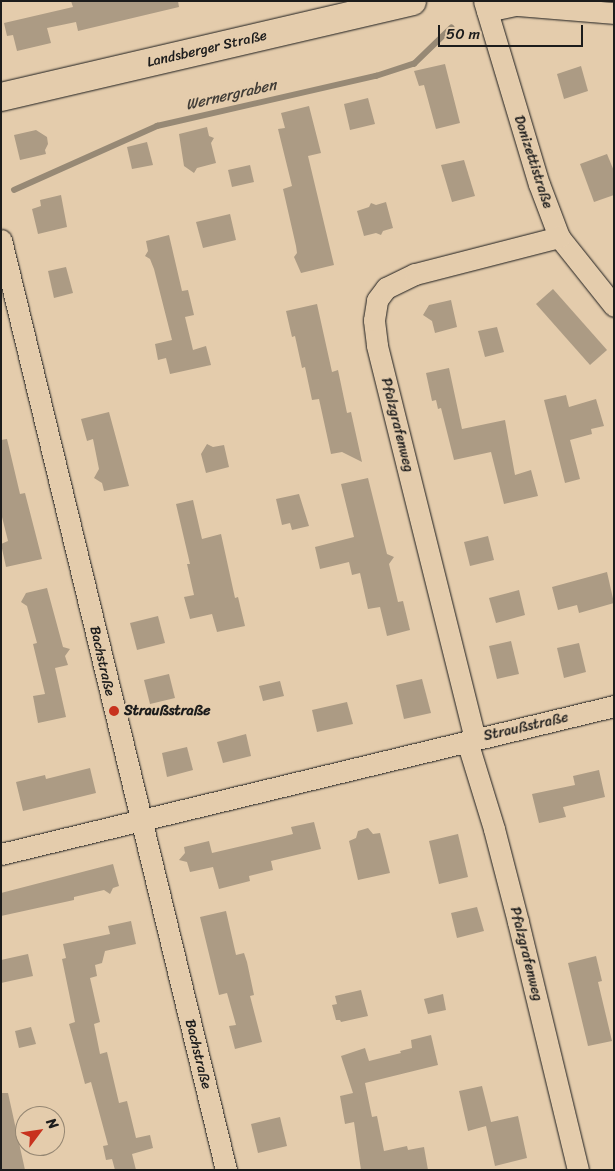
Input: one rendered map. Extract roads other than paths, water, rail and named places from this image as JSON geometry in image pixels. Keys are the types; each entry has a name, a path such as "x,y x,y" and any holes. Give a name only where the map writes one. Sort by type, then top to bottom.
{"street":[{"name":"Landsberger Straße","path":"1,97 412,1"},
{"path":"486,6 516,4 614,13"},
{"name":"Donizettistraße","path":"486,6 539,184 559,237 614,306"},
{"name":"Pfalzgrafenweg","path":"559,237 415,274 386,288 377,300 374,320 377,345 471,740 560,1090 578,1170"},
{"name":"Bachstraße","path":"1,240 226,1170"},
{"name":"Straußstraße","path":"1,854 614,706"}],"waterway":[{"name":"Wernergraben","path":"14,190 157,126 376,76 414,64 451,28"}],"place":[{"name":"Straußstraße","path":"114,711"}]}
